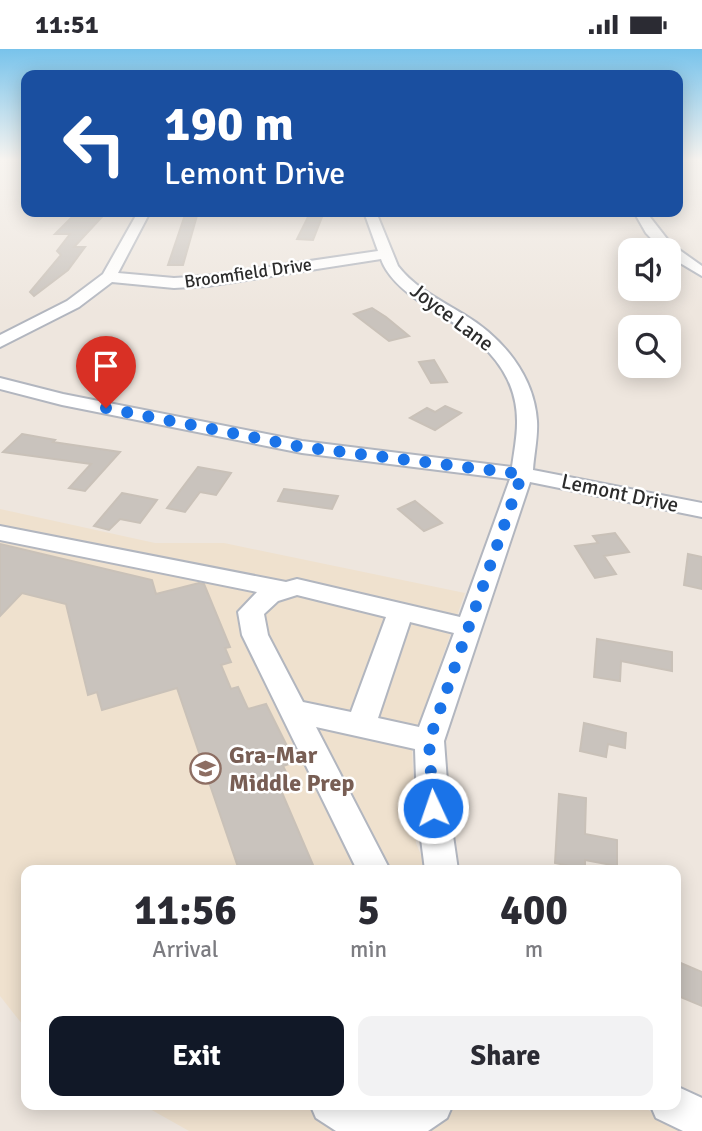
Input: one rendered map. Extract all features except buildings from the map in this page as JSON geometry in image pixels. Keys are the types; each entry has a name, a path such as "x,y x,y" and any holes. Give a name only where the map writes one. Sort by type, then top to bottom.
{"street":[{"path":"0,342 73,304 109,277 141,217"},
{"name":"Joyce Lane","path":"372,217 398,276 420,295 470,325 496,348 515,374 523,397 527,422 522,474 429,741 433,808 441,865"},
{"path":"643,217 666,246 702,272"},
{"name":"Broomfield Drive","path":"109,277 174,283 207,281 386,254"},
{"name":"Lemont Drive","path":"0,383 74,402 302,447 522,474 702,510"},
{"path":"0,533 286,590"},
{"path":"371,865 255,635 251,612 269,594 297,587 470,628"},
{"path":"361,725 401,611"},
{"path":"293,711 429,741"},
{"path":"681,1109 702,1119"},
{"path":"340,1110 362,1124 406,1122 424,1110"}],"shaded area":[{"name":"Gra-Mar Middle Prep","path":"0,509 155,543 224,543 465,593 412,750 416,843 425,865 21,865 21,1023 0,996"},
{"path":"152,1110 648,1110 658,1117 692,1131 189,1131"}],"place":[{"name":"Gra-Mar Middle Prep","path":"206,769"}],"route":[{"path":"106,408 302,447 522,474 429,741 433,808"}]}
